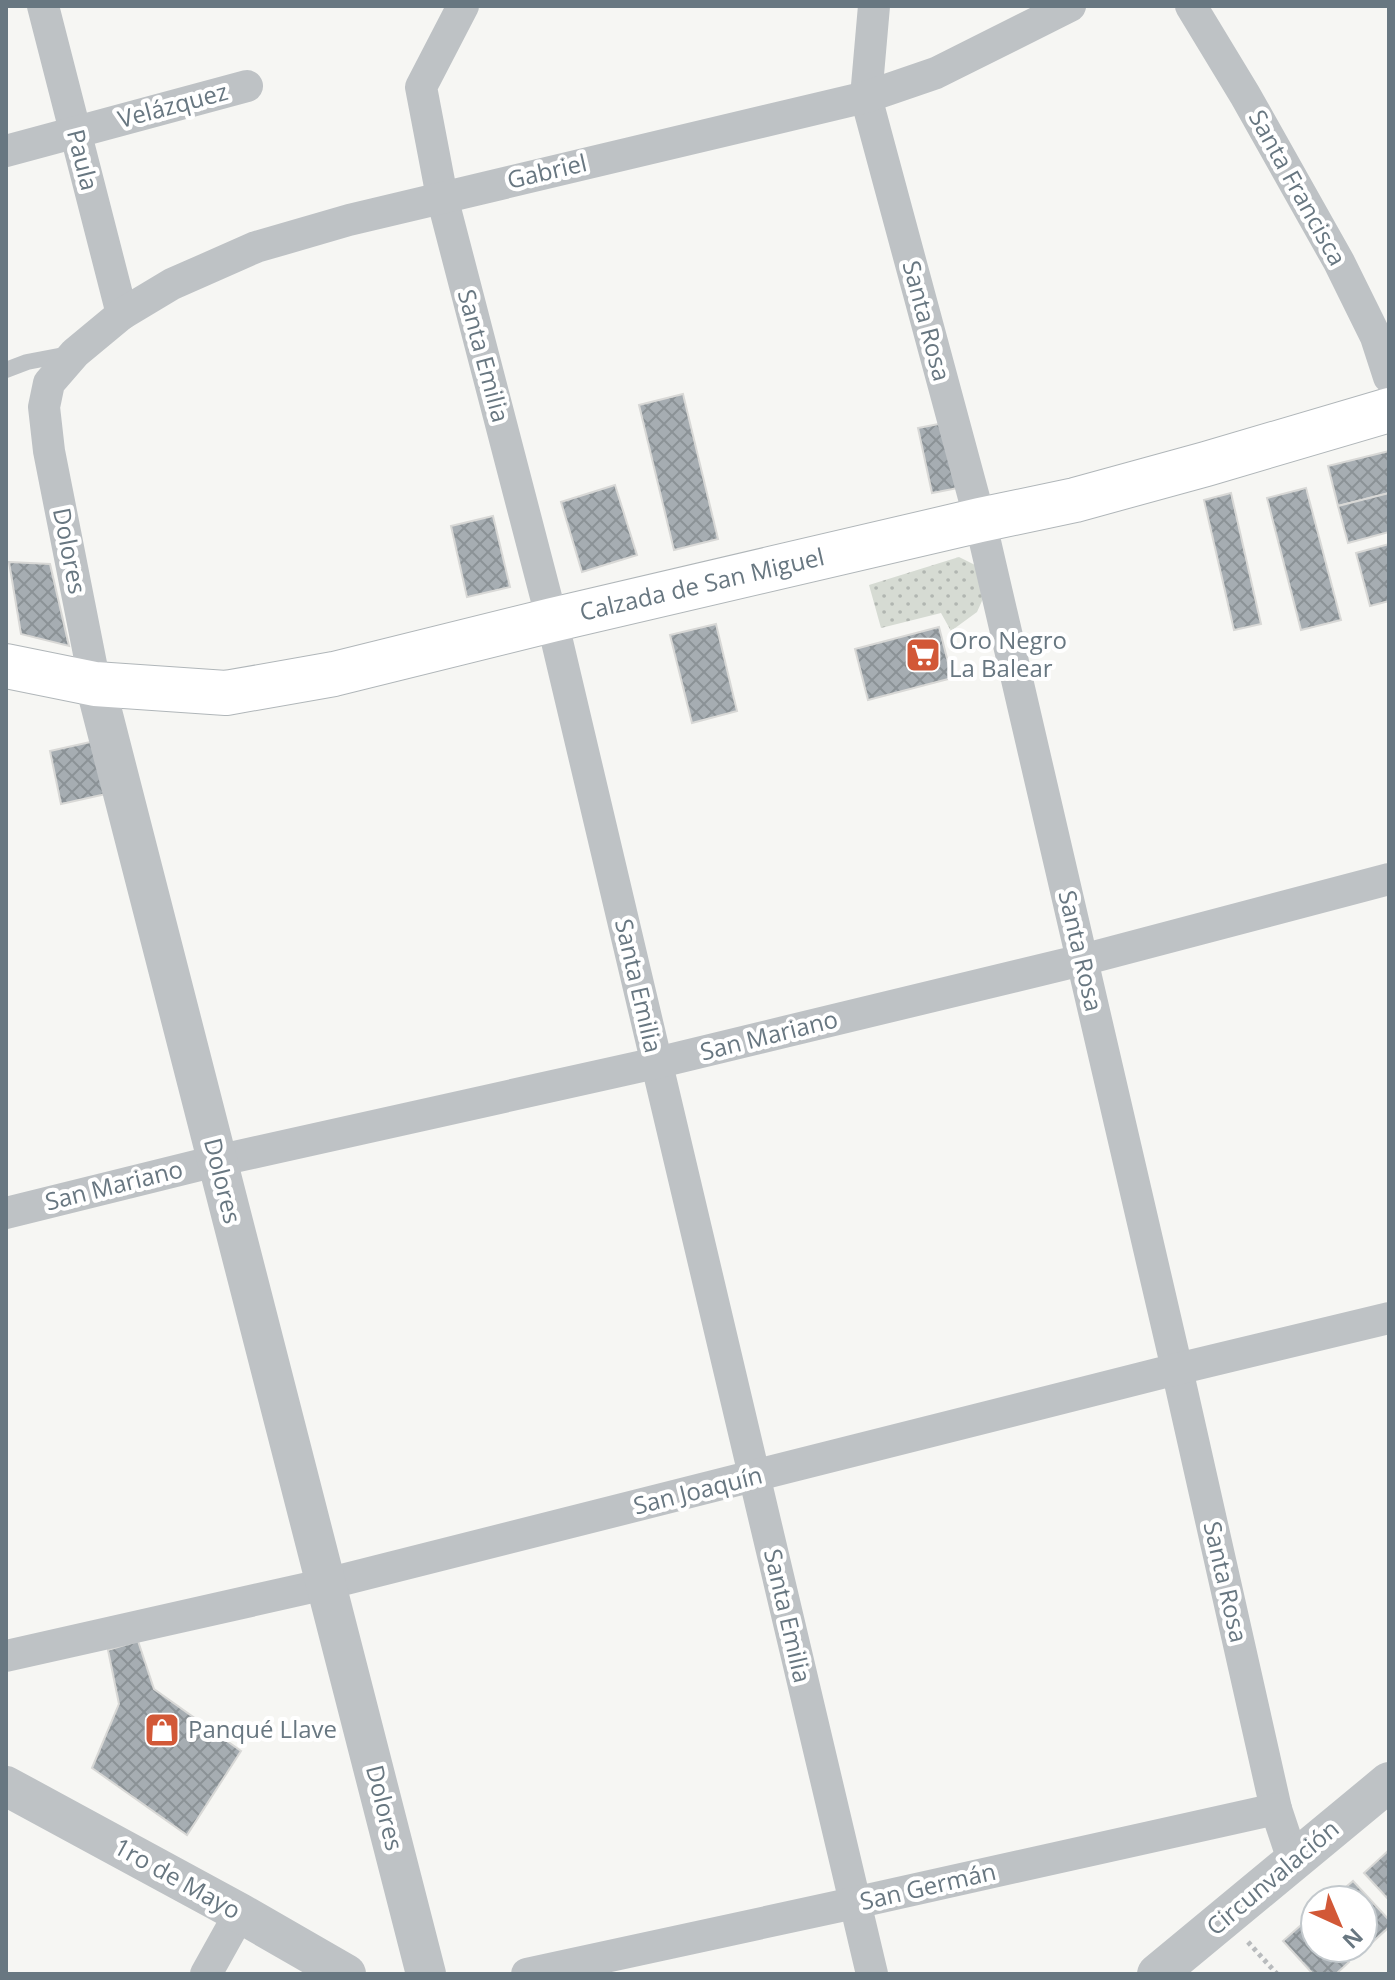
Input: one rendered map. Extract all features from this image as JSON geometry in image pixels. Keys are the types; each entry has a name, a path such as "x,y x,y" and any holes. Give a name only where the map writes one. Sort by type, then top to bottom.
{"main road":[{"name":"Calzada de San Miguel","path":"6,666 95,684 226,693 334,674 552,620 1075,500 1389,410"}],"street":[{"name":"Paula","path":"43,6 122,314"},
{"name":"Santa Emilia","path":"463,6 421,87 442,197 552,620 872,1974"},
{"path":"866,97 874,6"},
{"name":"Gabriel","path":"49,383 75,353 122,314 172,284 256,247 442,197 866,97 936,73 1070,6"},
{"name":"Santa Francisca","path":"1191,6 1339,262 1376,337 1389,377"},
{"name":"Velázquez","path":"6,151 247,86"},
{"name":"Santa Rosa","path":"866,97 980,520 1276,1809"},
{"name":"Dolores","path":"49,383 44,407 49,451 95,684 426,1974"},
{"name":"San Mariano","path":"6,1213 216,1161 656,1063 1082,960 1389,879"},
{"name":"San Joaquín","path":"6,1656 326,1584 1389,1318"},
{"name":"Circunvalación","path":"1157,1974 1389,1782"},
{"name":"1ro de Mayo","path":"6,1786 346,1974"},
{"path":"1276,1809 1293,1860"},
{"name":"San Germán","path":"527,1974 1276,1809"},
{"path":"206,1974 240,1913"}],"lane":[{"path":"6,370 27,362 75,353"}],"shaded area":[{"path":"959,557 975,565 986,592 977,612 951,631 941,613 881,628 869,585"}],"building":[{"path":"683,394 718,539 674,550 639,405"},
{"path":"944,423 958,488 932,493 918,428"},
{"path":"1389,451 1389,493 1338,506 1328,466"},
{"path":"615,485 637,555 582,572 561,502"},
{"path":"1306,488 1341,620 1301,630 1267,498"},
{"path":"1231,493 1261,624 1234,630 1204,500"},
{"path":"1389,493 1389,532 1348,543 1338,506"},
{"path":"493,516 510,587 467,597 451,526"},
{"path":"1389,544 1389,601 1370,606 1356,553"},
{"path":"9,562 50,564 69,646 21,634"},
{"path":"716,624 737,711 692,723 670,635"},
{"path":"939,627 952,678 868,700 855,649"},
{"path":"95,741 106,794 61,804 50,751"},
{"path":"138,1641 154,1689 241,1751 187,1835 92,1768 119,1704 108,1650"},
{"path":"1389,1850 1389,1900 1379,1889 1379,1884 1374,1884 1364,1873"},
{"path":"1379,1909 1389,1920 1389,1927 1379,1936"},
{"path":"1299,1927 1299,1959 1283,1941"},
{"path":"1304,1964 1347,1964 1336,1974 1313,1974"}],"place":[{"name":"Oro Negro La Balear","path":"923,655"},
{"name":"Panqué Llave","path":"162,1730"}]}
